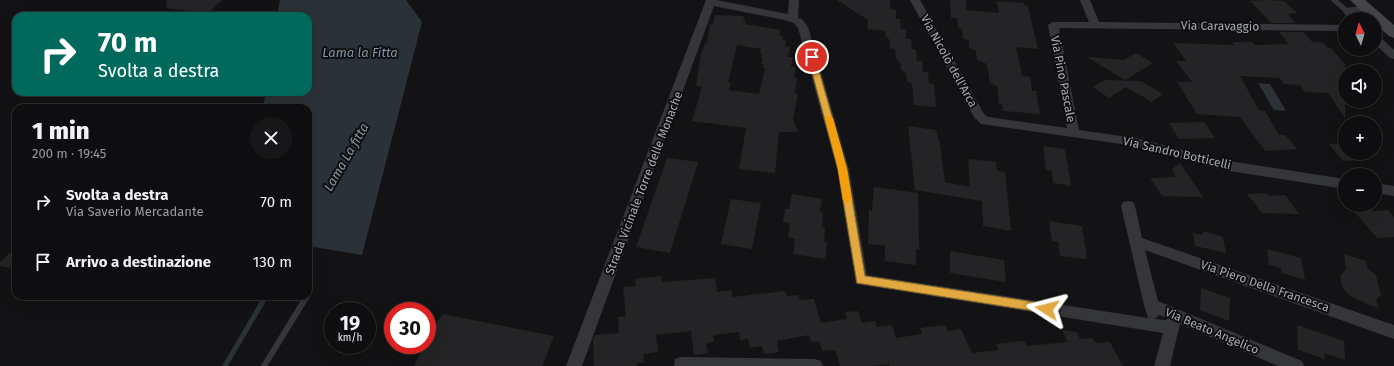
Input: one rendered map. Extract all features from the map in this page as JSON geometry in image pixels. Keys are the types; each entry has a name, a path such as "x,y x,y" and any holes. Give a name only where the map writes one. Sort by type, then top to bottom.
{"main road":[{"path":"1361,4 1394,33"}],"street":[{"path":"793,18 794,0"},
{"name":"Via Nicolò dell'Arca","path":"915,0 980,116 985,121"},
{"path":"1085,0 1095,25"},
{"path":"711,1 793,18 803,27 842,165 861,280 1155,326 1173,322 1162,366"},
{"name":"Strada Vicinale Torre delle Monache","path":"574,366 711,1"},
{"path":"1350,12 1350,10 1361,4"},
{"name":"Via Caravaggio","path":"1053,24 1338,28"},
{"name":"Via Pino Pascale","path":"1053,24 1074,134"},
{"path":"1382,45 1394,56"},
{"name":"Via Sandro Botticelli","path":"985,121 1136,142 1223,165 1338,183"},
{"path":"1382,189 1394,191"},
{"path":"1128,206 1155,326"},
{"name":"Via Piero Della Francesca","path":"1136,241 1394,332"},
{"name":"Via Beato Angelico","path":"1151,305 1173,322 1296,366"},
{"path":"681,364 815,366"}],"lane":[{"path":"1334,0 1348,12"},
{"path":"264,366 305,300"}],"water":[{"name":"Lama la Fitta","path":"280,0 406,0 422,22 362,255 312,247 312,104 264,104 265,96 312,96 312,12 278,12"},
{"path":"1258,83 1270,84 1286,111 1274,110"}],"building":[{"path":"167,0 222,0 209,12 166,8"},
{"path":"837,0 890,0 890,9 896,10 896,19 900,19 901,29 906,29 906,39 911,39 912,49 916,50 917,61 922,61 923,72 928,72 929,83 934,84 936,107 914,105 912,84 907,81 906,73 901,70 900,62 896,59 895,50 890,48 890,40 886,37 885,31 867,29 868,20"},
{"path":"950,0 966,0 966,10 999,13 997,1 1024,3 1024,5 1028,6 1038,49 1016,47 1022,76 1030,77 1032,91 1036,91 1040,114 1003,111 1002,104 999,104 997,86 990,83 987,64 977,60 976,51 969,48 969,40 963,39 962,29 958,28 957,18 951,18"},
{"path":"1250,1 1284,1 1297,13 1288,14 1295,23 1271,23"},
{"path":"715,15 744,16 743,20 746,20 745,24 780,30 779,35 783,36 782,40 786,41 785,47 790,47 788,57 793,57 791,66 796,67 794,77 797,78 795,93 798,94 793,119 798,132 779,132 775,173 739,169 746,128 692,121 702,87 696,86 701,54 705,43 707,43 710,24 713,25","holes":["737,45 761,49 761,58 763,58 761,64 764,64 763,68 765,68 759,94 729,90 731,83 728,83"]},
{"path":"1279,32 1304,32 1312,42 1322,42 1328,48 1331,48 1345,64 1338,64 1338,108 1328,93 1305,92 1300,85 1284,84 1280,78 1240,76 1259,110 1265,111 1279,135 1285,135 1297,149 1265,151 1240,117 1197,114 1177,82 1192,82 1176,61 1186,61 1173,43 1234,45 1232,42 1252,42 1254,45 1289,44"},
{"path":"1136,53 1153,63 1125,80 1087,57 1124,60"},
{"path":"1105,80 1141,81 1163,94 1152,102 1126,87 1109,98 1093,87"},
{"path":"1338,108 1345,108 1345,116"},
{"path":"1204,122 1215,138 1179,139 1169,123"},
{"path":"908,126 936,130 940,144 945,182 970,187 968,159 996,162 997,171 1005,172 1011,231 983,226 982,201 915,190"},
{"path":"1338,143 1338,155 1329,144"},
{"path":"1043,146 1065,149 1071,186 1053,183 1052,171 1046,170"},
{"path":"667,158 698,162 670,253 636,247"},
{"path":"1180,163 1203,197 1162,196 1150,178 1176,177 1172,169"},
{"path":"874,187 918,193 919,249 916,249 916,265 885,261 885,246 868,244 869,210 872,211"},
{"path":"1267,193 1269,196 1285,195 1299,214 1262,213 1247,194"},
{"path":"792,194 822,199 820,212 823,213 822,227 825,228 824,242 827,242 825,259 793,254 795,239 788,237 790,223 783,222 785,209 789,209"},
{"path":"731,199 761,203 752,249 721,244"},
{"path":"1382,210 1388,210 1394,217 1394,237 1377,238 1355,212 1382,212"},
{"path":"1049,221 1082,226 1087,259 1060,256 1058,242 1052,241"},
{"path":"1203,231 1223,237 1226,253 1195,246 1193,233 1203,235"},
{"path":"1267,249 1301,258 1305,280 1282,273 1281,268 1269,265"},
{"path":"12,251 12,268 0,266 0,262"},
{"path":"950,251 1004,260 1006,282 950,273"},
{"path":"1344,254 1366,261 1367,268 1376,275 1381,295 1376,300 1379,309 1350,296 1342,287 1340,276 1346,269"},
{"path":"661,276 662,282 715,278 717,292 731,290 733,297 785,291 787,296 798,295 800,300 814,299 821,323 847,319 845,312 858,311 862,323 875,321 877,327 892,325 896,338 922,334 920,328 945,325 948,331 961,329 972,353 999,350 996,344 1024,341 1027,346 1068,342 1062,330 1077,332 1080,339 1092,338 1096,343 1110,342 1123,366 890,366 889,364 870,366 840,366 835,350 822,351 819,341 811,342 809,335 777,341 779,352 764,354 762,346 750,348 748,339 740,340 739,332 713,335 714,342 706,343 708,353 694,355 691,331 656,335 658,352 643,354 644,363 637,363 638,366 594,366 593,340 595,335 619,333 618,317 626,316 623,287 636,286 635,279"},
{"path":"1201,288 1230,298 1229,321 1200,310"},
{"path":"442,314 554,336 542,366 414,366 420,354 436,354 436,325"},
{"path":"1297,325 1344,341 1345,360 1324,353 1325,359 1298,350"}],"waterway":[{"name":"Lama La fitta","path":"225,366 264,300"}],"slow traffic":[{"path":"829,118 843,169 847,200"}],"route":[{"path":"812,57 843,169 861,280 1047,309"}]}
